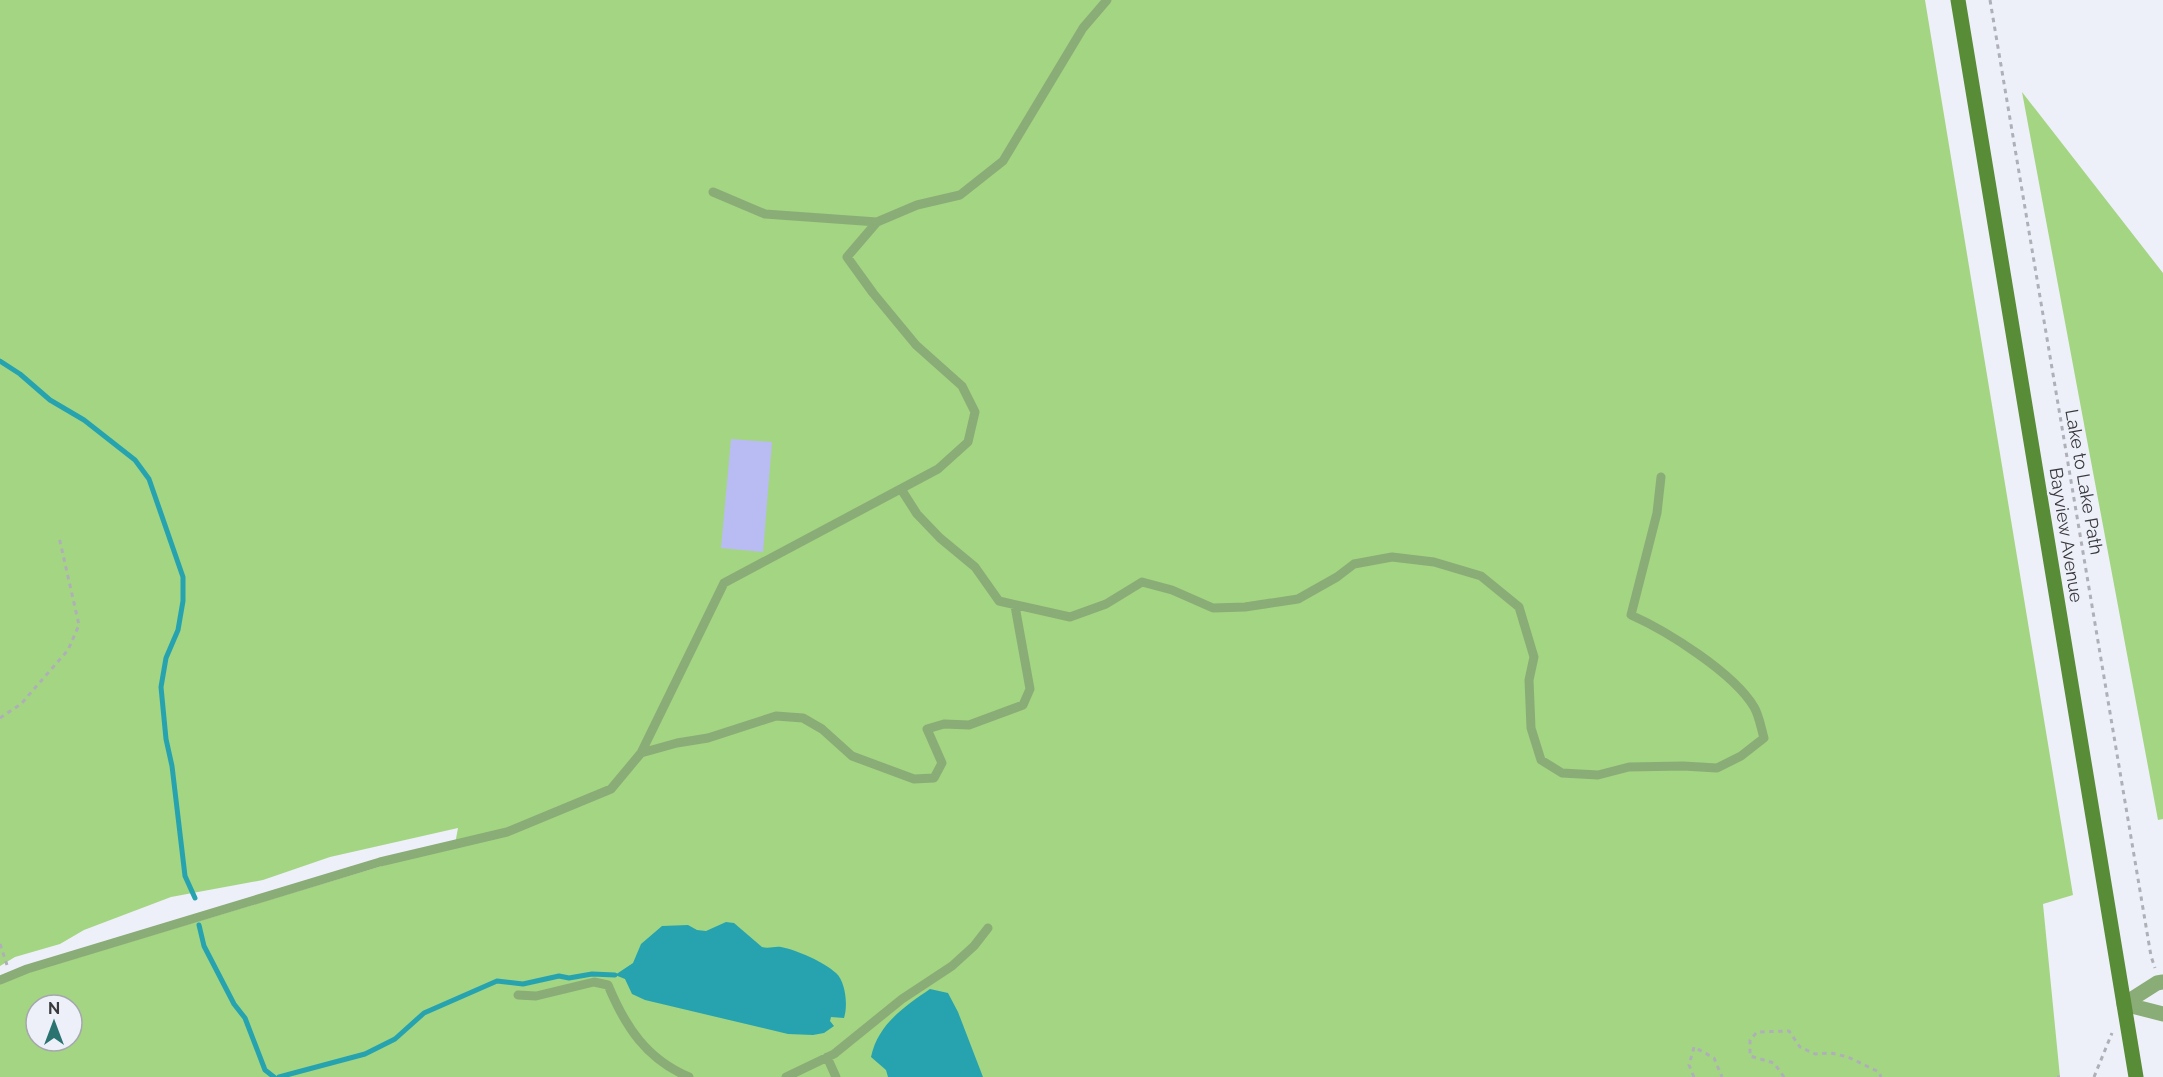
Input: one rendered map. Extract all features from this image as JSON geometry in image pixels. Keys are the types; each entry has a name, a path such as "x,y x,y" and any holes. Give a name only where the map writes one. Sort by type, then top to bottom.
{"main road":[{"name":"Bayview Avenue","path":"1958,0 2136,1077"}],"street":[{"path":"2124,1004 2157,983 2163,982"},
{"path":"2124,1004 2163,1014"}],"lane":[{"path":"0,980 380,862 507,832 611,789 641,753 724,583 938,470 968,442 975,412 962,386 916,345 873,293 847,256 877,222 917,204 960,195 1002,161 1083,28 1107,0"},
{"path":"713,192 765,214 877,222"},
{"path":"901,489 917,514 940,538 975,567 999,602 1070,617 1106,604 1142,582 1172,590 1213,608 1245,607 1298,599 1354,564 1392,557 1416,558 1481,576 1519,607 1534,657 1529,680 1531,728 1541,760 1562,773 1598,775 1629,767 1717,768 1741,756 1764,738 1754,707 1727,675 1660,628 1631,615 1657,513 1661,477"},
{"path":"641,753 718,735 776,716 803,718 822,729 852,756 914,779 934,778 942,763 927,729 944,724 969,725 1023,705 1030,689 1015,606"},
{"path":"786,1077 843,1047 902,999 952,966 974,946 988,928"},
{"path":"518,995 536,996 594,982 608,985 620,1015 638,1039 656,1058 689,1077"},
{"path":"827,1056 836,1077"}],"path":[{"name":"Lake to Lake Path","path":"1990,0 2147,932 2155,968"},
{"path":"0,718 21,704 68,650 79,625 59,537"},
{"path":"0,944 11,976"},
{"path":"2094,1077 2124,1004"},
{"path":"1784,1077 1774,1063 1750,1056 1750,1040 1757,1032 1789,1031 1800,1047 1815,1053 1831,1053 1848,1057 1878,1072 1881,1077"},
{"path":"1694,1077 1689,1065 1694,1047 1714,1058 1722,1077"}],"green space":[{"path":"0,0 1925,0 2073,895 2043,904 2060,1077 0,1077 0,981 455,844 458,828 330,857 263,880 171,897 84,930 60,944 15,957 0,966"},
{"path":"2022,92 2163,273 2163,819 2158,820"}],"water":[{"path":"726,922 734,923 762,947 781,947 795,951 818,961 836,973 842,982 845,994 844,1018 831,1017 830,1021 834,1026 824,1033 788,1034 645,1000 632,994 625,979 615,975 633,963 641,944 662,926 688,925 697,930 706,931"},
{"path":"930,989 948,993 958,1012 983,1077 888,1077 886,1070 871,1057 874,1045 893,1017"}],"building":[{"path":"731,439 772,442 763,552 721,548"}],"waterway":[{"path":"0,361 20,374 50,400 84,420 135,460 149,479 183,577 183,601 178,630 166,658 161,687 185,876 195,898"},
{"path":"199,925 204,946 234,1004 245,1018 265,1070 274,1077"},
{"path":"279,1077 365,1054 395,1039 424,1013 497,981 523,984 559,976 569,978 592,974 615,975"}]}
